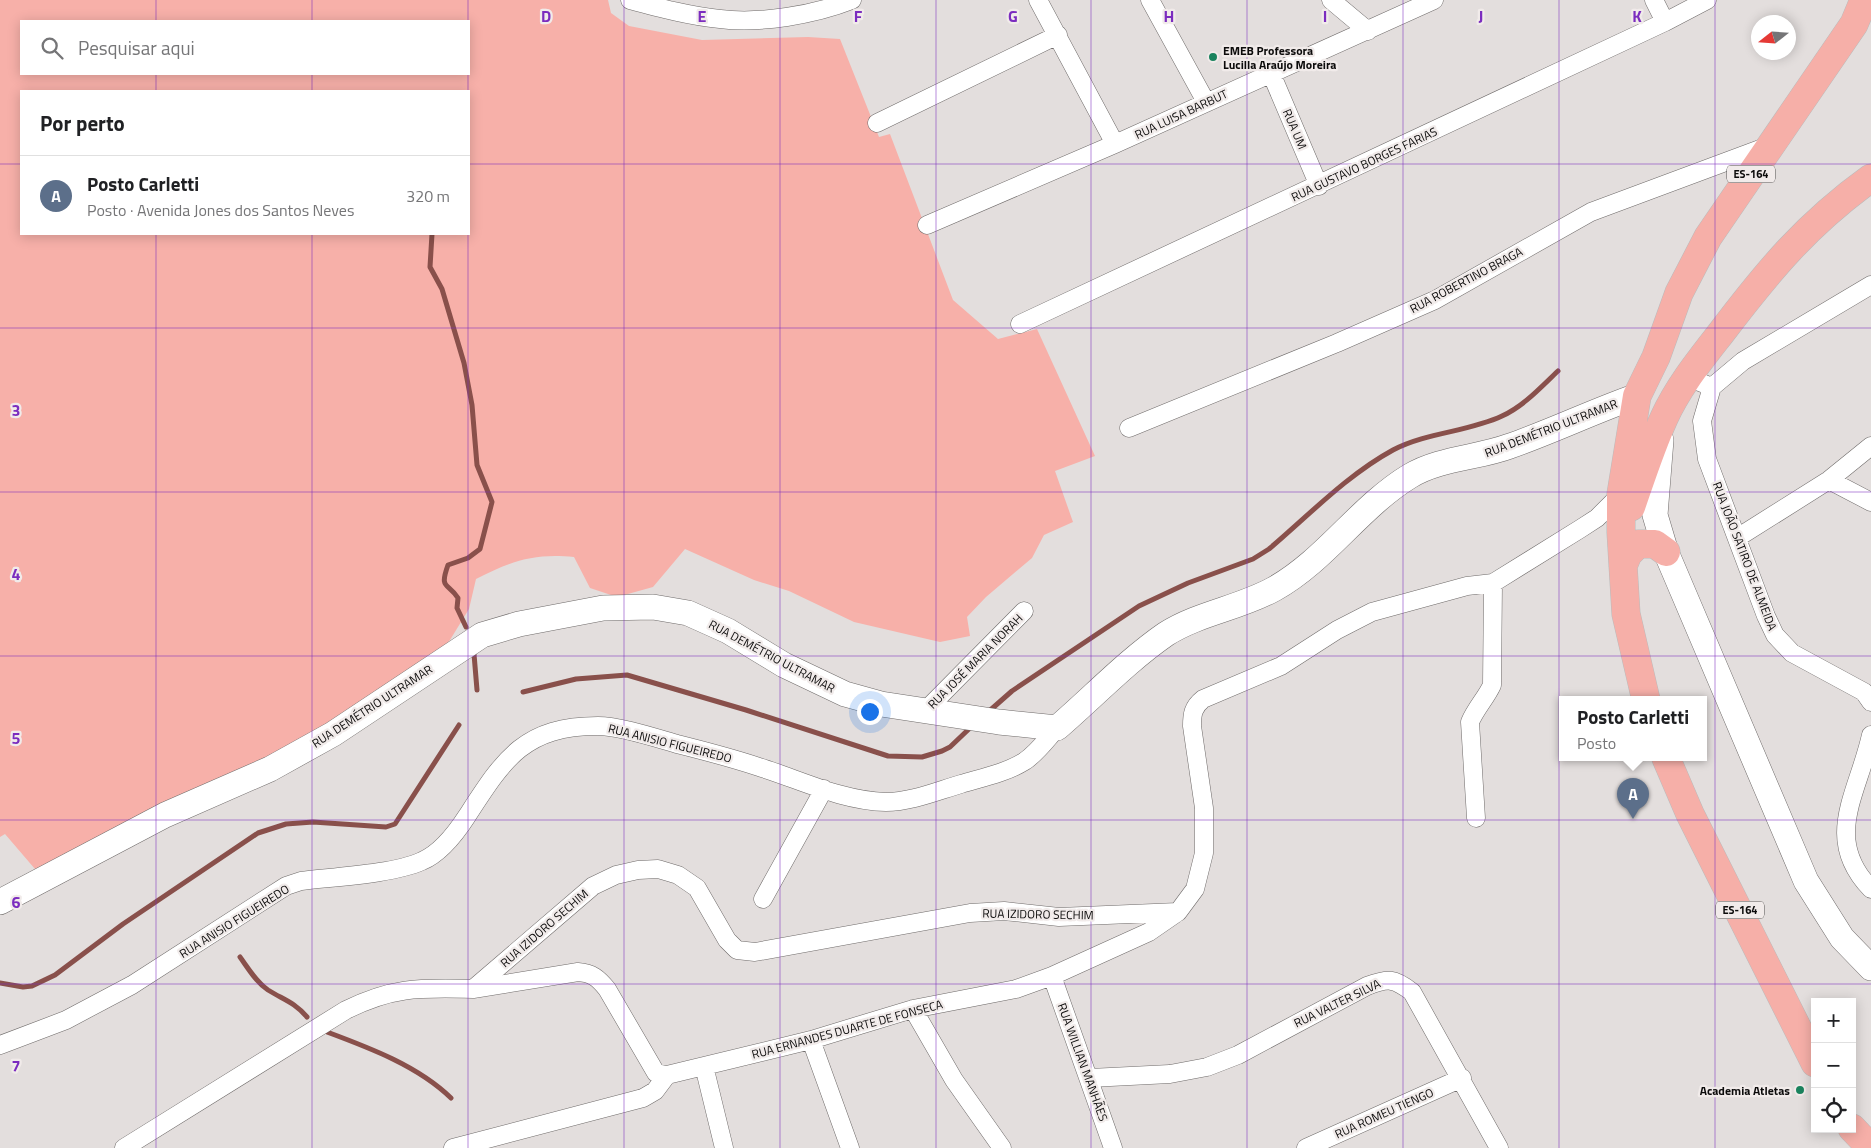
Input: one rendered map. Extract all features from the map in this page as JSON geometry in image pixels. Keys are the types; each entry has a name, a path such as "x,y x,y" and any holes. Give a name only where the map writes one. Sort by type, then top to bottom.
{"highway":[{"name":"ES-164","path":"1645,696 1626,614 1621,532 1621,494 1637,396 1656,357 1679,293 1708,237 1863,18"},
{"name":"ES-164","path":"1621,532 1664,418 1687,377 1762,279 1802,234 1838,201 1871,178"},
{"path":"1642,475 1655,382 1656,357"},
{"path":"1623,566 1634,546 1643,542 1655,544 1666,552"},
{"name":"ES-164","path":"1667,761 1690,814 1811,1054"},
{"path":"1856,1132 1871,1148"},
{"path":"1843,1133 1846,1148"}],"street":[{"path":"630,0 678,12 722,20 780,18 852,0"},
{"path":"1038,0 1115,144"},
{"path":"1150,0 1206,102"},
{"path":"1331,0 1368,30"},
{"name":"RUA LUISA BARBUT","path":"927,225 1115,144 1434,0"},
{"path":"1654,0 1666,22"},
{"name":"RUA GUSTAVO BORGES FARIAS","path":"1020,324 1319,186 1666,22 1707,0"},
{"path":"877,123 1058,35"},
{"name":"RUA UM","path":"1271,73 1319,186"},
{"name":"RUA ROBERTINO BRAGA","path":"1129,428 1435,300 1591,212 1774,144"},
{"path":"1687,377 1712,388 1743,361 1871,285"},
{"name":"RUA JOÃO SATIRO DE ALMEIDA","path":"1712,388 1702,421 1707,459 1766,616 1775,635 1792,653 1864,692 1871,702"},
{"name":"RUA DEMÉTRIO ULTRAMAR","path":"0,902 165,815 270,769 333,734 482,635 519,624 603,608 653,607 688,613 728,631 784,664 845,694 881,704 992,721 1057,728 1126,666 1167,634 1274,589 1326,551 1391,489 1411,475 1437,464 1510,446 1589,413 1637,396"},
{"path":"1655,515 1656,482 1664,418"},
{"path":"1737,538 1829,480 1871,446"},
{"path":"1642,475 1666,552 1806,881 1842,938 1871,968"},
{"path":"1829,480 1871,502"},
{"name":"RUA ERNANDES DUARTE DE FONSECA","path":"667,1075 811,1040 914,1009 1016,989 1052,976 1149,932 1178,912 1195,889 1204,853 1204,808 1192,726 1192,713 1196,704 1203,699 1281,666 1337,630 1372,612 1467,586 1493,583 1597,518 1621,494"},
{"path":"1476,818 1470,722 1492,684 1493,583"},
{"name":"RUA JOSÉ MARIA NORAH","path":"925,711 1024,612"},
{"name":"RUA ANISIO FIGUEIREDO","path":"0,1045 66,1020 132,985 286,886 301,881 402,867 423,861 440,850 458,830 509,755 534,738 560,728 600,726 655,737 758,766 845,796 881,801 928,794 988,776 1023,762 1037,752 1057,728"},
{"path":"1871,735 1865,783 1844,828 1846,851 1858,875 1871,889"},
{"path":"764,899 824,789"},
{"name":"RUA IZIDORO SECHIM","path":"473,989 593,886 616,875 638,870 658,869 678,875 697,888 727,940 737,950 755,952 970,913 1004,911 1059,917 1178,912"},
{"path":"124,1148 346,1010 372,996 409,988 473,989 578,972 589,973 599,978 608,989 656,1073 667,1075 655,1091 643,1098 453,1148"},
{"name":"RUA WILLIAN MANHÃES","path":"1052,976 1090,1078 1113,1148"},
{"name":"RUA VALTER SILVA","path":"1090,1078 1170,1074 1207,1067 1238,1055 1367,986 1383,980 1398,981 1412,992 1462,1078 1499,1148"},
{"path":"914,1009 954,1080 1002,1148"},
{"path":"811,1040 850,1148"},
{"path":"704,1066 724,1148"},
{"name":"RUA ROMEU TIENGO","path":"1306,1148 1462,1078"}],"shaded area":[{"path":"0,0 608,0 611,13 629,26 702,40 808,37 840,39 879,137 890,134 953,300 998,339 1037,329 1095,456 1055,471 1073,522 1044,535 1032,558 986,597 967,617 970,636 940,642 854,622 789,591 754,580 685,549 653,587 617,597 590,588 574,557 535,557 500,567 476,579 469,609 450,640 420,673 276,759 55,862 35,869 5,834 0,837"}],"waterway":[{"path":"432,235 430,267 442,289 464,363 472,405 477,465 492,502 480,549 468,558 448,565 445,573 446,585 458,598 457,608 466,627"},
{"path":"987,713 1012,691 1139,606 1188,583 1253,559 1269,549 1328,497 1376,460 1393,450 1420,439 1476,426 1502,416 1525,402 1558,371"},
{"path":"474,654 477,690"},
{"path":"523,692 576,679 627,675 746,710 888,756 922,757 942,751 950,747 971,727"},
{"path":"0,983 23,987 32,986 55,975 123,924 258,833 286,824 313,822 386,827 395,824 459,725"},
{"path":"240,957 264,987 293,1005 307,1017"},
{"path":"327,1032 376,1051 409,1067 424,1076 451,1098"}],"place":[{"name":"EMEB Professora Lucilla Araújo Moreira","path":"1213,57"},
{"name":"Posto Carletti","path":"1633,819"},
{"name":"Academia Atletas","path":"1800,1090"}]}
